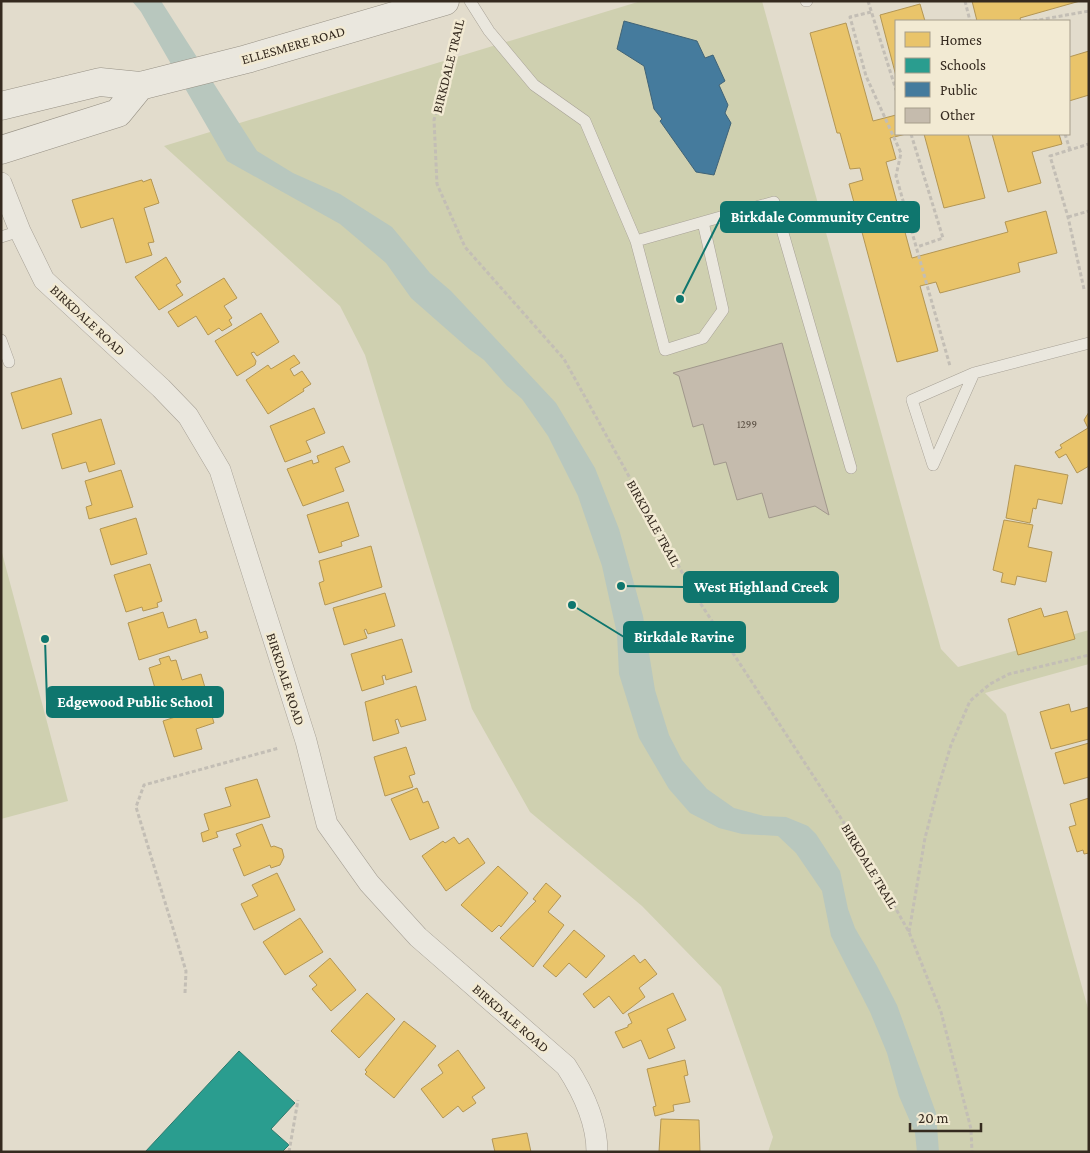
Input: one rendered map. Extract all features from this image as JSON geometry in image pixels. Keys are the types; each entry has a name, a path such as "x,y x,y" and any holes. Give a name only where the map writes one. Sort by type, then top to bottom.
{"main road":[{"name":"ELLESMERE ROAD","path":"1,106 100,82 140,86 453,10"},
{"path":"1,150 118,113 140,86"}],"street":[{"name":"BIRKDALE ROAD","path":"1,183 11,234 44,280 162,388 181,409 220,470 306,741 327,824 369,883 418,937 566,1066 582,1090 597,1135 597,1152"}],"lane":[{"path":"470,1 488,30 534,85 585,121 636,241 665,350 703,338 723,310 703,222"},
{"path":"636,241 774,202 851,468"},
{"path":"1,340 9,362"},
{"path":"974,373 933,465 912,400 974,373 1089,343"}],"path":[{"path":"868,1 895,87"},
{"path":"965,1 970,20"},
{"name":"BIRKDALE TRAIL","path":"453,10 434,120 437,184 465,247 564,359 693,592 867,858 909,932 941,1012 970,1129 972,1152"},
{"path":"1039,20 1089,11"},
{"path":"871,12 850,17 866,76 901,153 896,176 954,381"},
{"path":"911,135 943,238 916,247"},
{"path":"1065,135 1070,150"},
{"path":"1084,289 1068,217 1050,156 1089,144"},
{"path":"1068,217 1089,211"},
{"path":"909,932 925,838 938,788 951,745 970,701 990,684 1009,674 1089,655"},
{"path":"184,993 186,971 136,807 144,785 279,748"},
{"path":"289,1152 298,1100"}],"green space":[{"path":"641,1 762,1 941,649 958,667 1089,630 1089,664 985,693 1006,714 1089,1012 1089,1152 768,1152 773,1137 721,987 642,906 530,812 472,709 365,355 340,306 164,146"},
{"path":"1,549 68,801 1,819"}],"shaded area":[{"path":"132,1 161,1 257,151 293,173 340,194 392,227 430,273 451,291 556,403 595,468 619,529 643,616 655,690 669,735 682,760 707,789 734,808 764,816 786,817 808,826 816,834 840,871 848,909 855,928 897,1005 936,1113 939,1152 917,1152 915,1133 899,1096 887,1053 870,1012 831,936 822,891 796,853 778,836 742,834 719,828 690,813 669,789 639,738 619,674 617,634 602,566 578,496 548,436 522,399 507,386 484,360 411,298 386,263 340,224 227,161 141,12"}],"building: Homes":[{"path":"972,1 1080,1 1020,18 1021,20 977,20"},
{"path":"920,4 925,20 895,20 895,72 880,15"},
{"path":"846,23 873,121 895,115 895,135 902,135 890,138 896,159 886,162 912,258 1008,232 1005,222 1046,211 1057,253 1018,263 1020,272 940,293 936,282 920,286 938,351 897,362 849,184 863,180 860,168 850,169 840,133 837,133 810,33"},
{"path":"1089,51 1089,95 1070,101 1070,57"},
{"path":"924,135 968,135 985,198 944,208"},
{"path":"992,135 1059,135 1062,144 1032,152 1041,183 1008,192"},
{"path":"151,179 159,203 144,208 154,242 148,243 152,255 126,263 113,218 81,228 72,200"},
{"path":"166,257 181,282 176,285 183,295 159,310 135,277"},
{"path":"224,278 237,298 224,306 232,318 229,320 232,325 222,331 219,328 208,335 196,316 178,327 168,312"},
{"path":"261,313 279,342 257,356 254,352 251,353 256,361 255,365 237,376 215,341"},
{"path":"294,355 300,363 290,369 294,376 302,371 311,384 303,389 304,391 268,414 246,380 268,365 271,369"},
{"path":"61,378 72,414 22,429 11,393"},
{"path":"314,408 325,433 306,441 311,452 285,462 270,426"},
{"path":"1089,412 1089,466 1077,473 1066,454 1059,458 1055,452 1062,448 1060,445 1088,428 1084,420"},
{"path":"101,419 115,464 89,472 86,462 62,469 52,434"},
{"path":"343,446 350,462 335,468 344,491 303,506 287,469 312,460 313,464 319,462 317,456"},
{"path":"1015,465 1068,475 1062,504 1038,499 1036,509 1033,508 1030,523 1006,518"},
{"path":"121,470 133,507 89,519 86,507 92,505 85,481"},
{"path":"348,502 359,536 341,542 342,546 319,553 307,515"},
{"path":"136,518 147,554 111,565 100,529"},
{"path":"1004,520 1033,525 1028,547 1052,552 1046,582 1017,576 1015,585 1001,582 1003,573 993,570"},
{"path":"371,546 382,587 325,605 319,583 324,581 319,561"},
{"path":"150,564 162,601 157,603 158,607 143,611 142,607 126,612 114,575"},
{"path":"385,593 395,626 368,634 366,629 364,630 367,638 344,645 333,608"},
{"path":"1041,608 1044,617 1067,611 1075,639 1018,655 1008,619"},
{"path":"163,612 168,628 196,619 200,633 206,631 208,638 139,660 128,623"},
{"path":"402,639 412,672 386,680 385,675 382,676 384,684 362,691 351,654"},
{"path":"169,656 171,661 176,660 182,680 201,674 206,691 160,705 149,668 161,664 159,659"},
{"path":"416,686 426,720 401,727 398,719 395,720 399,733 373,741 365,702"},
{"path":"1069,704 1071,712 1089,707 1089,739 1051,749 1040,712"},
{"path":"209,706 214,723 196,729 202,749 174,757 163,721"},
{"path":"1089,743 1089,777 1064,784 1055,753"},
{"path":"406,747 415,774 409,776 413,787 385,796 374,757"},
{"path":"257,779 270,817 216,832 218,837 203,842 201,833 209,830 204,814 231,806 225,788"},
{"path":"417,788 423,803 428,801 439,828 410,840 391,799"},
{"path":"1089,798 1089,853 1084,854 1083,850 1077,852 1069,827 1076,825 1070,804"},
{"path":"262,824 271,847 274,846 282,849 284,857 280,865 271,868 270,865 244,876 233,849 241,846 236,834"},
{"path":"454,837 459,844 468,838 485,863 446,891 422,856 443,841 445,843"},
{"path":"498,866 528,893 501,927 499,925 492,932 461,905"},
{"path":"277,873 295,910 254,930 241,904 258,896 252,885"},
{"path":"546,883 561,896 548,912 564,925 533,967 500,938 536,901 533,899"},
{"path":"300,918 323,952 285,975 263,942"},
{"path":"574,930 605,956 586,978 569,963 556,977 543,966"},
{"path":"634,955 640,963 645,959 657,974 639,988 645,997 623,1014 609,996 594,1008 583,994"},
{"path":"330,958 356,990 331,1011 312,989 317,985 309,976"},
{"path":"367,993 395,1019 359,1058 331,1031"},
{"path":"673,993 686,1020 667,1029 675,1048 649,1059 641,1040 623,1048 615,1032 628,1027 632,1023 628,1014"},
{"path":"404,1021 436,1046 394,1098 365,1074 367,1072 365,1070"},
{"path":"458,1050 485,1088 472,1097 476,1103 463,1112 458,1106 443,1118 421,1089 443,1073 438,1065"},
{"path":"685,1060 688,1075 684,1076 690,1102 673,1105 674,1111 655,1116 653,1107 656,1106 647,1069"},
{"path":"661,1119 699,1120 700,1152 659,1152"},
{"path":"527,1133 531,1152 495,1152 492,1139"}],"building: Schools":[{"path":"239,1051 295,1103 271,1129 289,1145 282,1152 145,1152"}],"building: Public":[{"path":"624,21 697,41 705,58 713,55 725,81 719,85 728,105 725,113 731,123 714,175 696,172 660,121 662,119 654,109 644,66 617,49"}],"building: Other":[{"path":"782,343 829,515 815,506 769,518 762,493 737,500 726,462 714,465 703,424 693,427 679,376 673,373"}],"place":[{"name":"Birkdale Community Centre","path":"680,299"},
{"name":"West Highland Creek","path":"621,586"},
{"name":"Birkdale Ravine","path":"572,605"},
{"name":"Edgewood Public School","path":"45,639"}]}
